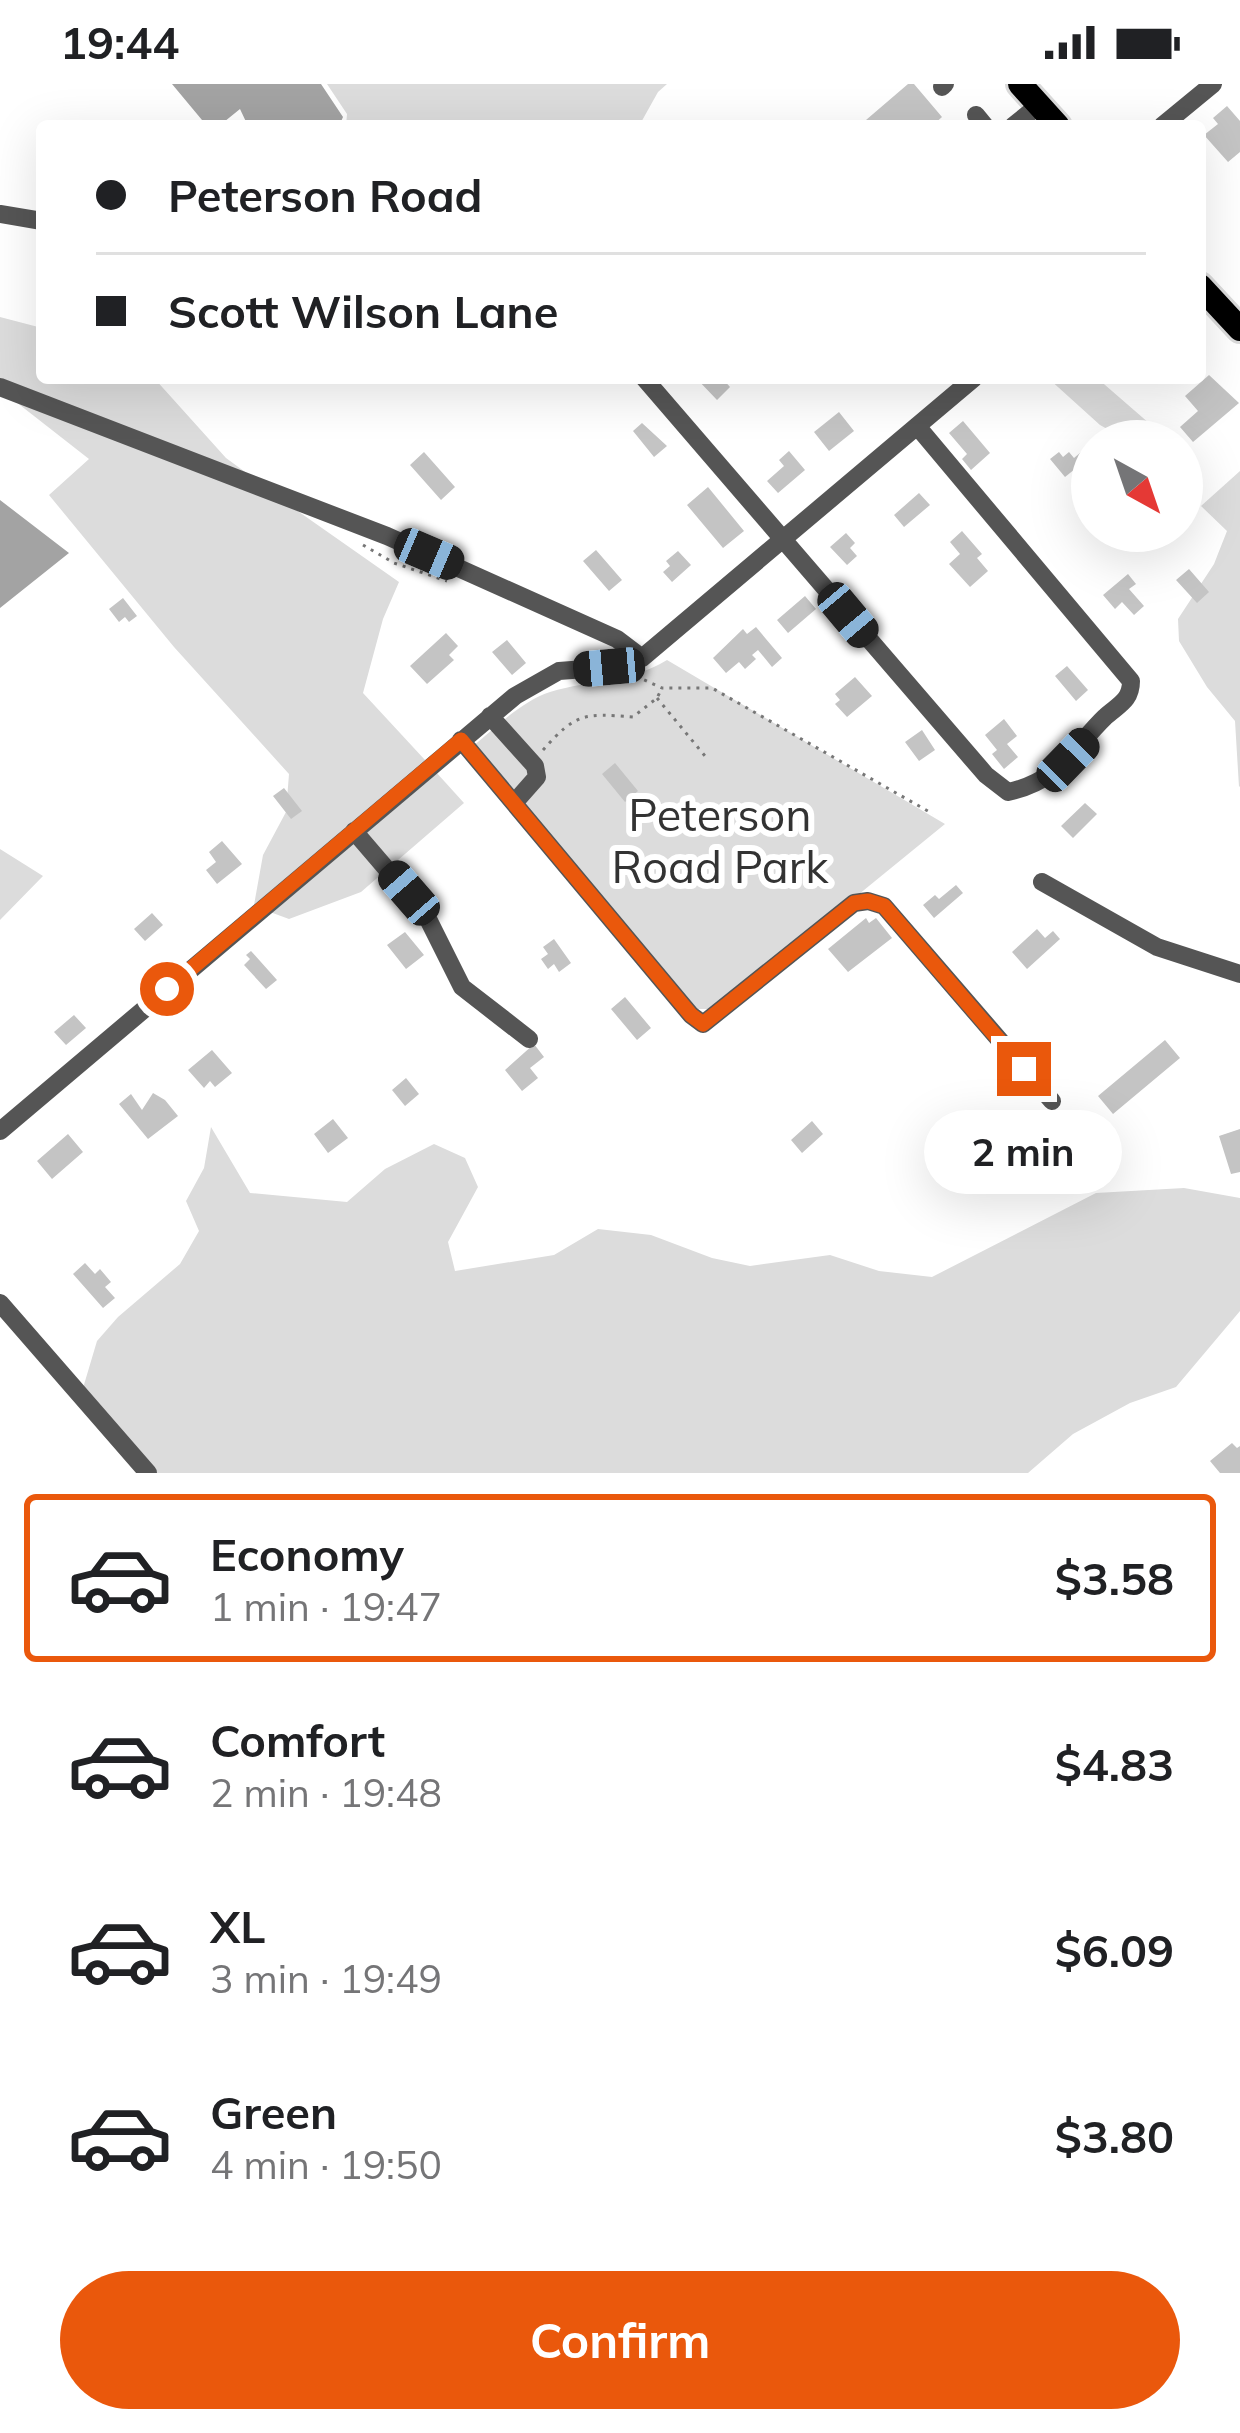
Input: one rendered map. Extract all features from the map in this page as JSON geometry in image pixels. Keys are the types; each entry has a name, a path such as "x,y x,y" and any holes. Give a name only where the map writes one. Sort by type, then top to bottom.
{"main road":[{"path":"1020,84 1053,120"},
{"path":"1206,292 1240,329"}],"street":[{"path":"1169,120 1213,84"},
{"path":"1021,120 1040,106"},
{"path":"0,214 36,220"},
{"path":"649,384 960,746 1008,792 1042,778 1068,760 1131,692 1131,681 917,426"},
{"path":"0,1132 490,716 545,676 633,662 967,384"},
{"path":"0,387 387,536 617,639 633,662"},
{"path":"490,716 535,766 537,777 514,803"},
{"path":"461,740 703,1024 854,903 868,901 884,906 1052,1102"},
{"path":"354,831 426,915 462,987 529,1039"},
{"path":"1042,882 1157,947 1240,974"},
{"path":"0,1303 148,1473"}],"path":[{"path":"360,542 394,563 454,584"},
{"path":"633,662 641,681 662,688 712,688 934,814"},
{"path":"542,751 574,718 633,717 662,688"},
{"path":"657,698 705,756"}],"green space":[{"path":"327,84 667,84 642,120 346,120"},
{"path":"0,317 36,326 36,384 159,384 226,458 252,477 0,379"},
{"path":"1055,384 1104,384 1145,420 1094,420"},
{"path":"11,398 292,507 399,582 383,619 363,693 425,760 254,905 263,855 286,812 289,774 174,647 49,495 89,459"},
{"path":"1240,471 1239,787 1235,721 1179,641 1178,619 1214,564 1227,531 1203,504"},
{"name":"Peterson Road Park","path":"667,660 945,824 718,1009 695,1009 473,746 539,696 638,673"},
{"path":"435,771 464,803 361,892 289,919 270,912"},
{"path":"0,849 43,876 0,920"},
{"path":"211,1127 250,1193 347,1202 385,1169 434,1144 465,1158 478,1187 448,1242 455,1271 554,1255 598,1229 651,1235 712,1258 750,1266 830,1255 879,1271 932,1277 1096,1193 1184,1188 1240,1198 1240,1311 1176,1387 1130,1403 1073,1434 1028,1473 157,1473 83,1388 97,1341 180,1264 199,1231 186,1201 204,1168"}],"shaded area":[{"path":"172,84 321,84 343,117 245,120 240,109 226,120 202,120"},
{"path":"0,500 69,553 0,608"}],"building":[{"path":"908,84 914,84 942,117 939,120 866,120"},
{"path":"1227,106 1240,121 1240,152 1228,162 1206,137 1218,124 1213,118"},
{"path":"1209,375 1239,403 1203,434 1203,420 1188,420 1198,411 1185,396 1199,384 1206,384"},
{"path":"702,384 727,384 730,387 717,400"},
{"path":"839,412 854,431 829,451 814,432"},
{"path":"963,421 990,453 971,470 962,459 967,454 949,433"},
{"path":"642,423 667,446 654,457 633,431"},
{"path":"789,451 805,470 778,493 767,481 784,466 779,460"},
{"path":"424,452 455,487 441,500 410,465"},
{"path":"1069,452 1071,472 1065,477 1050,459"},
{"path":"708,487 744,531 723,548 687,505"},
{"path":"919,493 930,505 904,527 894,515"},
{"path":"962,531 982,554 977,558 988,571 970,587 949,564 960,554 950,542"},
{"path":"846,533 855,543 850,548 857,556 847,565 830,547"},
{"path":"596,550 622,580 609,591 583,561"},
{"path":"678,551 691,565 672,582 663,572 670,566 666,561"},
{"path":"1189,569 1209,592 1197,603 1176,580"},
{"path":"1128,574 1136,584 1129,589 1144,606 1134,615 1122,602 1115,609 1103,595"},
{"path":"805,596 816,609 788,633 777,620"},
{"path":"123,598 137,616 129,622 125,617 119,622 109,609"},
{"path":"756,627 782,658 772,667 758,650 745,669 739,662 726,673 713,658 743,629 747,634"},
{"path":"446,633 458,646 449,655 454,660 427,684 410,666"},
{"path":"507,640 526,663 512,675 492,652"},
{"path":"1067,666 1088,690 1076,701 1055,676"},
{"path":"855,677 872,696 847,717 835,704 840,700 835,694"},
{"path":"1004,719 1017,736 1007,744 1018,757 1004,769 985,735"},
{"path":"922,730 935,750 919,761 905,742"},
{"path":"615,763 638,791 625,802 602,774"},
{"path":"284,788 302,811 291,819 273,796"},
{"path":"1085,803 1097,814 1073,838 1061,826"},
{"path":"222,841 242,864 217,884 206,870 216,862 209,852"},
{"path":"956,885 963,893 934,918 923,905"},
{"path":"152,913 163,925 145,941 134,929"},
{"path":"866,918 869,923 876,918 892,938 848,972 828,949"},
{"path":"1037,929 1045,938 1053,931 1060,939 1027,969 1012,952"},
{"path":"405,932 424,955 406,969 387,945"},
{"path":"554,939 571,963 559,972 554,964 548,969 541,959 548,954 543,947"},
{"path":"251,951 277,980 266,989 244,965"},
{"path":"625,997 651,1028 637,1040 611,1009"},
{"path":"74,1015 86,1028 66,1045 54,1032"},
{"path":"1165,1040 1180,1058 1113,1114 1098,1096"},
{"path":"534,1044 544,1057 530,1068 538,1078 522,1091 505,1070"},
{"path":"212,1050 232,1073 215,1087 210,1081 204,1088 188,1070"},
{"path":"406,1078 419,1094 405,1106 392,1090"},
{"path":"153,1093 178,1116 148,1139 119,1104 131,1094 142,1110"},
{"path":"333,1119 348,1138 328,1153 314,1134"},
{"path":"812,1121 823,1134 802,1153 791,1140"},
{"path":"1240,1129 1240,1172 1231,1174 1219,1136"},
{"path":"68,1134 83,1152 52,1179 37,1161"},
{"path":"85,1263 95,1274 100,1269 111,1282 105,1287 115,1298 103,1308 73,1274"},
{"path":"1232,1443 1240,1446 1240,1473 1220,1473 1210,1461"}],"route":[{"path":"167,989 461,740 703,1024 854,903 868,901 884,906 1024,1069"}]}
